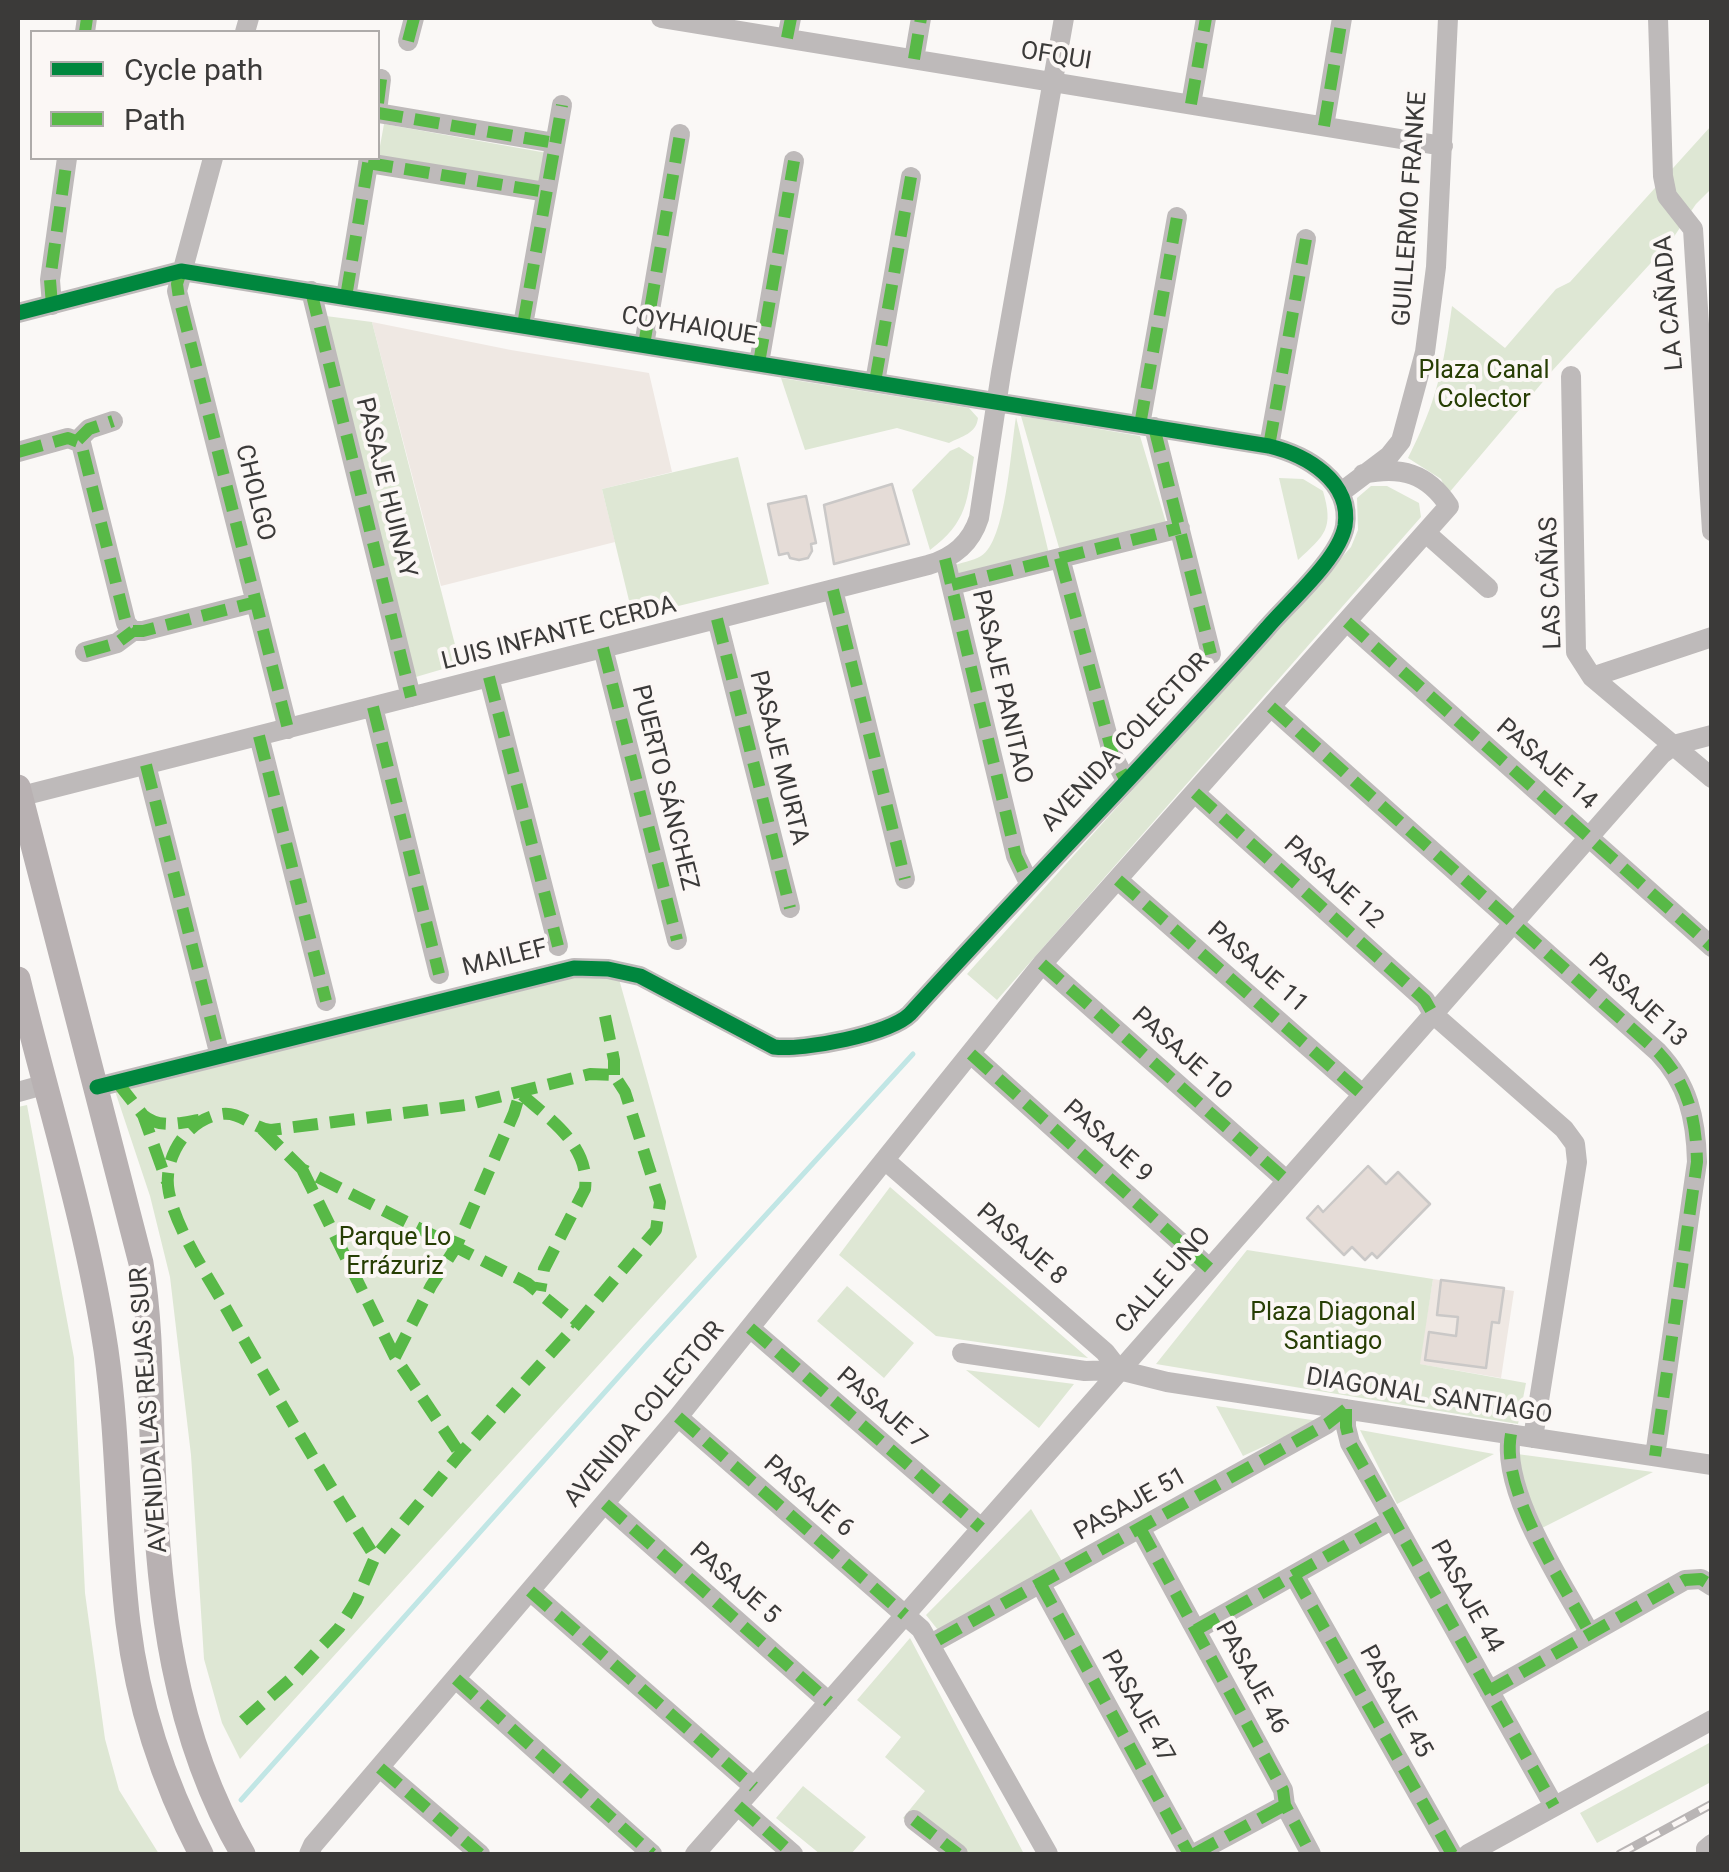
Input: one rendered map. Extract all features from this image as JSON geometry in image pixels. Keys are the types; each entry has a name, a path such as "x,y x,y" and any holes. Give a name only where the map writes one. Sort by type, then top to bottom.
{"main road":[{"name":"AVENIDA LAS REJAS SUR","path":"18,794 132,1216 146,1296 158,1546 172,1666 200,1760 243,1854"},
{"name":"AVENIDA LAS REJAS SUR","path":"18,979 78,1206 104,1336 126,1596 136,1668 158,1754 201,1854"}],"street":[{"path":"408,42 414,18"},
{"name":"OFQUI","path":"661,18 789,28 914,59 1443,146"},
{"path":"914,59 921,18"},
{"path":"945,559 965,545 979,518 1064,18"},
{"path":"1192,104 1206,18"},
{"path":"1324,126 1342,18"},
{"name":"GUILLERMO FRANKE","path":"1340,492 1389,456 1401,441 1421,372 1436,267 1448,18"},
{"name":"LA CAÑADA","path":"1658,18 1663,176 1667,196 1693,228 1712,531"},
{"path":"380,87 381,79"},
{"path":"522,325 562,106"},
{"path":"380,113 555,143"},
{"path":"644,345 680,134"},
{"path":"52,304 50,280 67,160"},
{"path":"181,271 213,160"},
{"path":"346,297 368,160 546,192"},
{"path":"759,364 794,161"},
{"path":"875,382 910,177"},
{"path":"1177,217 1147,426 1180,528 1211,654"},
{"path":"1269,446 1306,238"},
{"name":"COYHAIQUE","path":"18,313 181,271 1269,446 1313,464 1340,492"},
{"name":"CHOLGO","path":"181,271 178,298 288,728"},
{"name":"PASAJE HUINAY","path":"311,291 411,697"},
{"name":"LAS CAÑAS","path":"1571,376 1576,652 1592,677 1712,778"},
{"path":"78,440 89,429 114,421"},
{"path":"18,452 68,438 78,440 126,623 133,630 143,632 256,602"},
{"name":"AVENIDA COLECTOR","path":"309,1854 678,1417 1042,964 1449,506 1440,492 1412,473 1398,470 1363,474"},
{"name":"AVENIDA COLECTOR","path":"910,1014 1336,549 1346,516 1340,492"},
{"path":"952,585 1180,528"},
{"path":"1426,533 1488,588"},
{"path":"1060,558 1114,756 1126,781"},
{"name":"LUIS INFANTE CERDA","path":"18,794 945,559"},
{"name":"PASAJE PANITAO","path":"945,559 1016,856 1029,883"},
{"path":"833,590 904,879"},
{"name":"PASAJE MURTA","path":"717,619 790,908"},
{"name":"PASAJE 14","path":"1347,622 1712,947"},
{"path":"85,652 117,643 133,630"},
{"path":"1592,677 1712,638"},
{"name":"PUERTO SÁNCHEZ","path":"603,648 676,940"},
{"path":"489,677 558,946"},
{"path":"373,707 440,974"},
{"name":"PASAJE 13","path":"1271,707 1658,1052 1678,1076 1691,1104 1697,1137 1695,1187 1655,1456"},
{"path":"1674,745 1712,735"},
{"path":"258,736 326,1001"},
{"name":"CALLE UNO","path":"696,1854 1286,1180 1674,745"},
{"path":"146,764 220,1056"},
{"name":"PASAJE 12","path":"1195,793 1426,1000 1433,1014 1564,1129 1576,1144 1577,1162 1533,1438"},
{"name":"PASAJE 11","path":"1118,880 1362,1094"},
{"name":"PASAJE 10","path":"1042,964 1286,1180"},
{"name":"MAILEF","path":"98,1087 574,968 608,969 640,976 765,1044 784,1048 886,1028 910,1014"},
{"name":"PASAJE 9","path":"971,1054 1209,1268"},
{"path":"18,1092 43,1085"},
{"name":"PASAJE 8","path":"886,1161 1105,1352 1119,1370"},
{"name":"PASAJE 7","path":"750,1328 980,1528"},
{"name":"DIAGONAL SANTIAGO","path":"962,1353 1085,1371 1119,1370 1166,1382 1712,1465"},
{"name":"PASAJE 44","path":"1346,1409 1350,1443 1554,1806"},
{"name":"PASAJE 51","path":"938,1640 1327,1424 1346,1409"},
{"name":"PASAJE 6","path":"678,1417 905,1614 932,1644 1048,1854"},
{"path":"1511,1434 1509,1455 1519,1497 1590,1634"},
{"name":"PASAJE 5","path":"605,1504 829,1702"},
{"path":"1196,1630 1393,1519"},
{"name":"PASAJE 46","path":"1140,1528 1284,1790 1285,1805 1312,1854"},
{"name":"PASAJE 45","path":"1294,1574 1452,1854"},
{"path":"1490,1691 1690,1578 1702,1579 1712,1586"},
{"name":"PASAJE 47","path":"1040,1583 1192,1854"},
{"path":"530,1591 754,1788"},
{"path":"456,1680 652,1854"},
{"path":"1468,1854 1712,1720"},
{"path":"380,1768 480,1854"},
{"path":"1192,1854 1285,1805"},
{"path":"738,1806 792,1854"},
{"path":"914,1820 958,1854"}],"shaded area":[{"path":"372,322 649,373 672,472 602,489 615,542 441,586"},
{"path":"1433,1279 1514,1291 1501,1378 1419,1364"}],"green space":[{"path":"384,124 547,153 541,186 380,157"},
{"name":"Plaza Canal Colector","path":"1711,126 1711,189 1671,241 1552,371 1448,494 1441,479 1408,458 1438,384 1452,306 1505,348"},
{"path":"318,315 372,322 460,664 409,679"},
{"path":"781,378 969,408 978,418 977,423 971,431 949,443 897,428 805,450"},
{"path":"1021,416 1140,436 1167,526 1060,551"},
{"path":"1016,417 1049,554 955,581 951,566 981,556 996,532"},
{"path":"959,447 974,457 964,509 952,530 930,550 912,490 950,451"},
{"path":"738,457 769,584 633,617 602,489"},
{"path":"1279,478 1303,479 1323,491 1328,514 1325,530 1298,560"},
{"path":"1371,486 1387,486 1419,503 1421,517 997,1000 967,974 1351,547 1358,530 1357,498"},
{"name":"Parque Lo Errázuriz","path":"570,977 619,979 697,1257 240,1759 222,1723 204,1659 191,1455 170,1277 150,1196 115,1091"},
{"path":"27,1105 74,1358 85,1593 105,1739 119,1790 159,1854 18,1854 18,1107"},
{"path":"890,1187 1088,1358 936,1336 839,1255"},
{"name":"Plaza Diagonal Santiago","path":"1247,1250 1433,1279 1420,1364 1526,1383 1518,1424 1156,1364"},
{"path":"847,1286 914,1343 884,1378 817,1321"},
{"path":"966,1370 1074,1384 1039,1428"},
{"path":"1216,1406 1319,1421 1243,1456"},
{"path":"1360,1430 1494,1454 1397,1504"},
{"path":"1517,1454 1653,1472 1542,1528 1525,1499"},
{"path":"1031,1509 1062,1561 942,1635 926,1615"},
{"path":"910,1638 1024,1854 947,1854 903,1818 925,1791 885,1757 901,1737 857,1700"},
{"path":"1711,1742 1711,1782 1597,1843 1580,1813"},
{"path":"803,1786 866,1837 851,1854 820,1854 776,1818"}],"building":[{"path":"892,484 909,544 834,564 824,505"},
{"path":"806,496 816,543 811,544 808,558 779,555 768,504"},
{"path":"1368,1166 1386,1184 1398,1172 1430,1204 1377,1258 1372,1253 1365,1260 1352,1247 1344,1255 1307,1218 1318,1206 1323,1212"},
{"path":"1441,1280 1504,1288 1499,1323 1492,1322 1486,1368 1425,1360 1429,1332 1456,1336 1458,1317 1437,1315"}],"waterway":[{"path":"241,1800 913,1054"}],"railway":[{"path":"1620,1854 1712,1804"}],"marked path":[{"path":"85,30 87,18"},
{"path":"408,41 414,18"},
{"path":"787,38 791,18"},
{"path":"914,59 921,18"},
{"path":"1191,104 1206,18"},
{"path":"1324,126 1342,18"},
{"path":"380,87 381,79"},
{"path":"523,325 562,105"},
{"path":"380,113 555,143"},
{"path":"644,345 680,134"},
{"path":"52,305 50,280 67,160"},
{"path":"346,297 369,160"},
{"path":"759,363 794,161"},
{"path":"368,163 546,192"},
{"path":"875,382 911,177"},
{"path":"1140,425 1177,217"},
{"path":"1269,446 1306,239"},
{"path":"181,271 177,284 179,298 288,729"},
{"path":"311,291 411,697"},
{"path":"78,440 89,429 113,421"},
{"path":"1154,427 1211,654"},
{"path":"18,452 68,438 81,443 126,623 133,631 256,602"},
{"path":"952,585 1180,528"},
{"path":"1060,558 1113,756 1126,781"},
{"path":"945,559 1016,856 1029,883"},
{"path":"833,590 905,879"},
{"path":"717,619 790,908"},
{"path":"1347,622 1712,947"},
{"path":"85,652 117,643 133,631"},
{"path":"603,648 677,940"},
{"path":"489,677 558,946"},
{"path":"373,707 439,974"},
{"path":"1271,707 1658,1052 1677,1076 1692,1116 1697,1162 1655,1456"},
{"path":"259,736 326,1001"},
{"path":"146,765 220,1056"},
{"path":"1195,793 1425,1000 1433,1014"},
{"path":"1118,880 1362,1094"},
{"path":"1042,964 1286,1180"},
{"path":"605,1016 614,1075"},
{"path":"971,1054 1209,1268"},
{"path":"243,1721 294,1676 339,1628 375,1557 656,1230 660,1202 625,1092 614,1075 590,1074 466,1105 271,1130 235,1115 222,1114 199,1122 175,1150 168,1186 182,1231 375,1557"},
{"path":"117,1082 143,1115 167,1182"},
{"path":"395,1357 456,1247 520,1093 565,1134 585,1173 585,1189 544,1269 540,1291"},
{"path":"143,1115 162,1124 199,1120"},
{"path":"262,1129 302,1169 527,1283 577,1324"},
{"path":"302,1169 395,1357 460,1454"},
{"path":"750,1328 981,1528"},
{"path":"1346,1409 1350,1443 1554,1806"},
{"path":"938,1640 1327,1424 1346,1409"},
{"path":"678,1417 905,1615"},
{"path":"1511,1434 1510,1457 1524,1509 1590,1634"},
{"path":"605,1504 829,1702"},
{"path":"1196,1630 1393,1519"},
{"path":"1140,1528 1283,1790 1285,1805 1311,1854"},
{"path":"1294,1575 1452,1854"},
{"path":"1489,1691 1685,1580 1701,1579 1712,1586"},
{"path":"1040,1583 1189,1854"},
{"path":"530,1591 754,1787"},
{"path":"456,1679 652,1854"},
{"path":"380,1768 480,1854"},
{"path":"1194,1854 1285,1805"},
{"path":"738,1806 793,1854"},
{"path":"914,1820 958,1854"}],"cycle path":[{"path":"18,313 181,271 1269,446 1324,472 1334,483 1345,510 1341,539 1312,580 900,1021 845,1040 774,1047 640,976 608,969 574,968 97,1087"}]}
